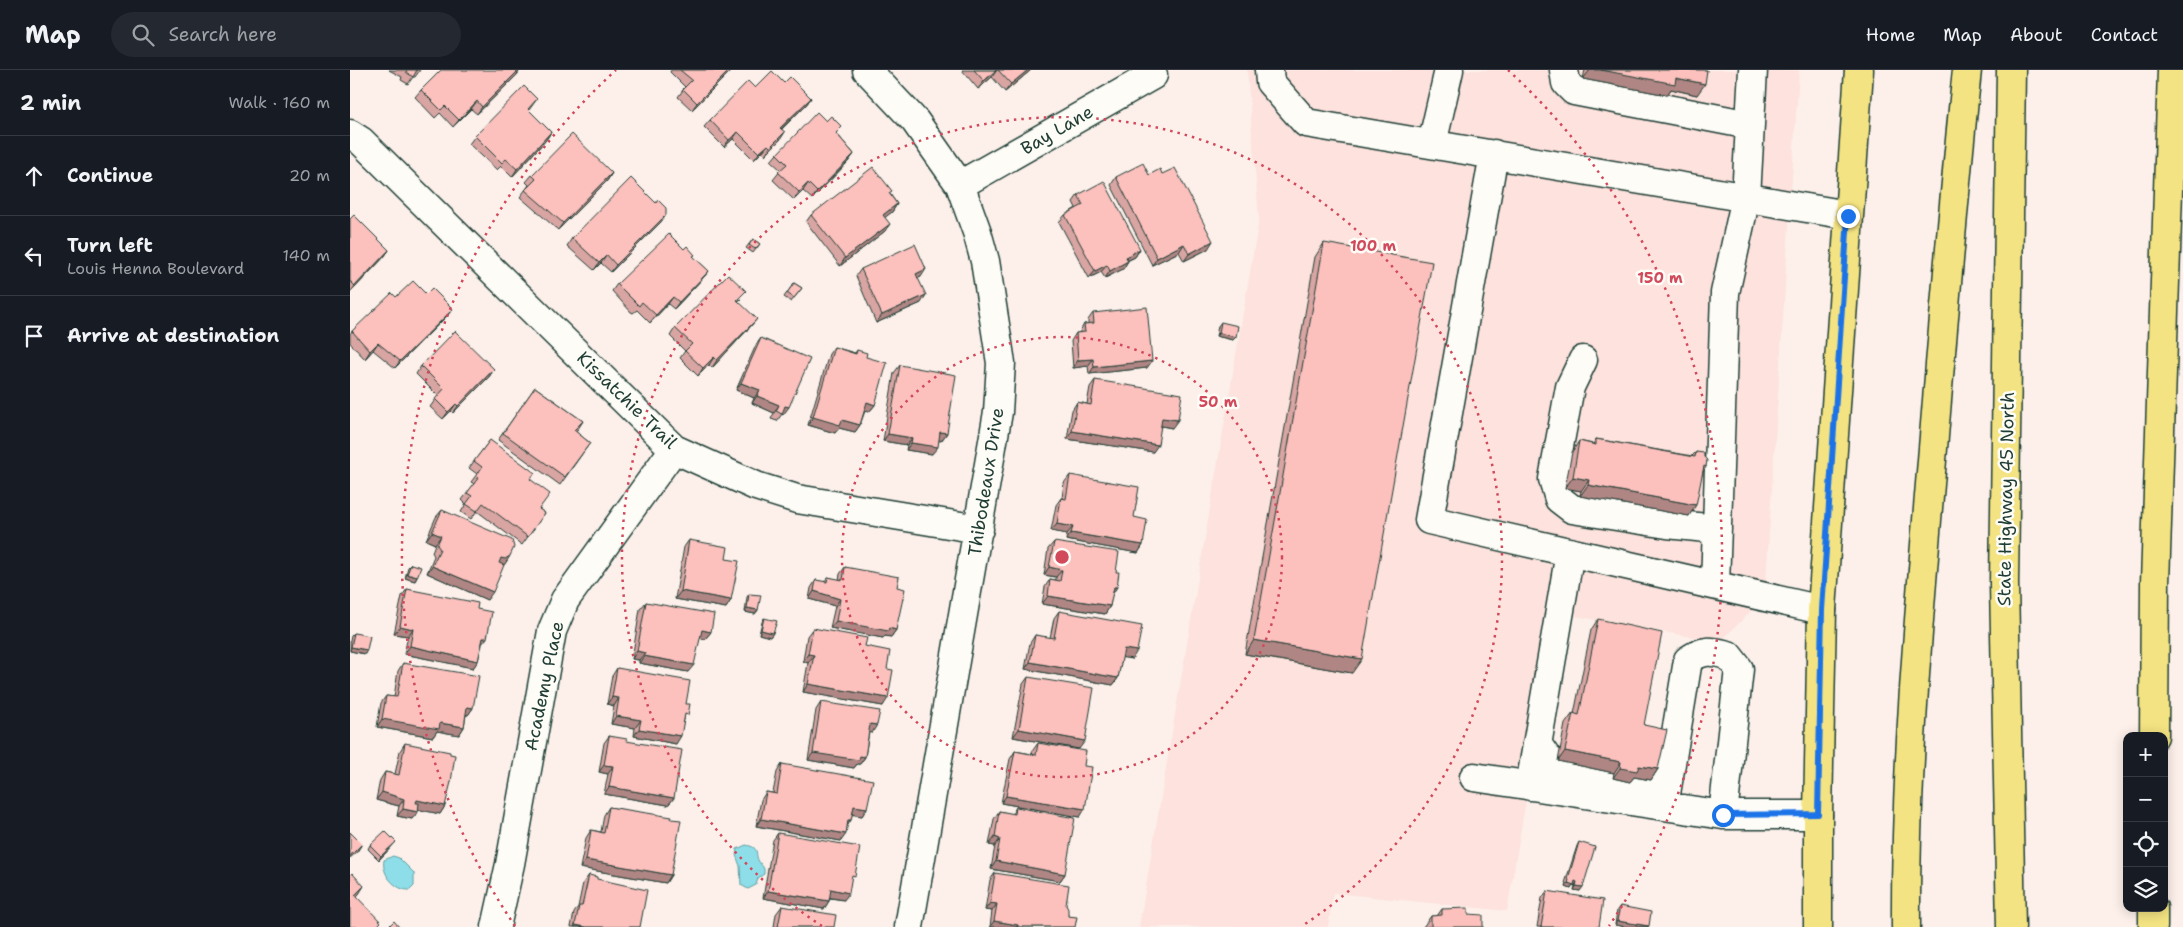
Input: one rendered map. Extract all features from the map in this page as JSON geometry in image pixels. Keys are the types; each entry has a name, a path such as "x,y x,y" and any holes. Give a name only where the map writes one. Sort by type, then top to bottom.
{"main road":[{"path":"1818,927 1822,610 1859,70"},
{"path":"1906,927 1905,839 1922,574 1952,209 1967,70"},
{"name":"State Highway 45 North","path":"2011,927 2004,584 2012,70"},
{"path":"2154,732 2155,583 2172,70"},
{"path":"2180,70 2183,138"},
{"path":"2153,912 2153,927"}],"street":[{"name":"Thibodeaux Drive","path":"867,70 915,121 960,185 978,232 985,261 1001,363 998,412 979,529 909,927"},
{"path":"1269,70 1270,82 1306,123 1848,216"},
{"path":"1432,144 1449,70"},
{"path":"1564,70 1566,83 1574,90 1750,125"},
{"path":"1715,585 1725,293 1746,197 1753,70"},
{"name":"Bay Lane","path":"960,185 1153,75"},
{"name":"Kissatchie Trail","path":"350,134 361,141 674,449 756,486 797,499 979,529"},
{"path":"1494,154 1429,520 1822,610"},
{"path":"1582,360 1570,387 1553,479 1559,499 1572,509 1667,524 1717,529"},
{"name":"Academy Place","path":"496,927 510,864 552,631 564,600 674,449"},
{"path":"1530,786 1570,552"},
{"path":"1665,796 1688,660 1699,652 1710,651 1728,655 1738,669 1723,815"},
{"path":"1537,744 1546,758 1559,767 1622,778 1665,796 1723,815 1818,814"},
{"path":"1474,777 1530,786 1665,796"}],"shaded area":[{"path":"1247,70 1799,70 1765,597 1720,642 1558,613 1507,911 1333,893 1328,927 1139,927 1259,219"}],"water":[{"path":"746,845 756,850 758,860 764,869 764,874 758,878 756,885 748,889 741,885 740,866 736,855 737,849"},
{"path":"393,856 399,858 414,873 414,886 410,890 405,890 395,885 387,876 384,860"}],"building":[{"path":"407,70 417,70 413,77 406,72"},
{"path":"441,70 519,70 482,107 477,101 459,120 445,106 441,110 421,90"},
{"path":"680,70 730,70 697,103 683,89 692,80"},
{"path":"974,70 996,70 984,81"},
{"path":"998,70 1028,70 1011,84"},
{"path":"1601,70 1707,70 1705,84 1676,78 1675,84"},
{"path":"772,71 784,83 790,77 811,98 780,128 785,132 770,147 768,145 759,153 738,132 729,140 710,120 748,81 755,88"},
{"path":"524,86 537,99 528,109 551,132 517,169 506,159 502,163 475,136"},
{"path":"817,112 826,121 831,116 842,127 836,133 854,154 817,192 808,183 799,192 778,172 787,164 777,154"},
{"path":"572,134 612,173 563,223 525,190 536,179 532,175"},
{"path":"1143,163 1149,175 1160,169 1162,174 1175,168 1213,241 1189,254 1184,244 1157,258 1116,177"},
{"path":"873,167 892,191 889,193 897,204 883,215 890,224 845,258 811,215"},
{"path":"631,178 656,203 658,200 666,208 666,215 616,265 607,255 599,263 572,238"},
{"path":"1104,181 1140,249 1126,257 1128,261 1110,271 1107,265 1095,271 1065,215 1083,205 1078,195"},
{"path":"354,215 389,250 355,286 350,281 350,219"},
{"path":"669,234 684,249 687,246 695,255 693,256 709,271 679,302 673,297 656,315 642,302 639,306 617,284"},
{"path":"753,239 760,244 755,249 749,245"},
{"path":"1324,243 1432,262 1362,659 1254,640"},
{"path":"915,244 926,269 916,274 926,295 882,315 861,269"},
{"path":"728,274 746,291 737,300 757,319 717,360 714,357 703,368 685,351 692,344 675,328"},
{"path":"413,281 426,294 432,288 453,309 400,361 378,343 370,351 352,331 392,293 396,297"},
{"path":"794,283 802,288 794,298 787,293"},
{"path":"1147,307 1152,361 1094,367 1093,359 1078,360 1076,333 1085,332 1084,324 1094,323 1093,313"},
{"path":"1221,322 1238,326 1236,337 1219,333"},
{"path":"455,331 494,369 458,406 456,404 448,412 435,399 444,389 421,366"},
{"path":"761,338 810,359 789,407 785,406 782,414 776,411 779,405 757,396 760,390 741,383"},
{"path":"834,347 856,354 857,350 867,353 866,357 887,363 875,405 867,402 860,425 842,420 840,425 813,417"},
{"path":"900,365 956,375 947,433 940,432 938,447 911,443 912,438 888,434"},
{"path":"1095,380 1182,394 1178,420 1162,418 1158,445 1072,431 1077,402 1091,405"},
{"path":"535,387 583,421 574,430 590,443 565,477 503,433"},
{"path":"1596,439 1695,457 1696,452 1704,453 1704,457 1707,460 1706,467 1704,466 1696,505 1588,485 1589,480 1573,477 1579,441 1596,445"},
{"path":"490,440 535,473 530,479 550,494 539,509 545,513 528,537 483,503 477,511 466,504 472,496 467,493 479,477 477,475 482,467 474,461"},
{"path":"1070,475 1139,487 1134,517 1147,520 1143,545 1071,533 1073,527 1057,524 1061,498 1066,499"},
{"path":"442,510 512,540 514,547 510,556 505,559 501,558 499,563 504,565 493,592 432,566 440,549 437,545 441,536 432,532"},
{"path":"689,540 728,547 726,559 739,561 731,600 681,591"},
{"path":"1054,542 1119,552 1116,572 1119,572 1117,587 1114,587 1110,606 1048,596 1050,579 1060,581 1062,570 1049,567"},
{"path":"411,564 421,567 417,577 407,574"},
{"path":"845,567 899,577 897,587 905,589 896,630 889,628 888,631 836,621 840,599 814,591 816,580 827,582 828,577 843,580"},
{"path":"407,589 478,603 477,609 492,612 487,638 483,638 478,661 410,646 413,629 400,626"},
{"path":"749,594 761,595 758,610 747,608"},
{"path":"646,602 714,614 711,632 702,630 694,665 644,656 645,653 637,651"},
{"path":"1059,611 1142,626 1137,651 1124,649 1118,678 1030,662 1035,635 1054,638"},
{"path":"764,618 777,621 773,633 761,630"},
{"path":"1598,619 1662,633 1644,725 1667,730 1658,769 1639,766 1637,771 1620,768 1621,762 1565,751 1573,713 1579,715"},
{"path":"813,628 867,638 865,646 890,651 887,669 893,670 888,698 808,684 814,655 808,654"},
{"path":"354,633 370,636 367,650 351,647"},
{"path":"403,663 479,676 473,708 467,707 464,727 440,723 439,729 382,719 386,696 397,697"},
{"path":"617,668 690,681 686,704 690,704 688,715 685,714 681,736 639,729 641,720 616,716 619,698 612,697"},
{"path":"1028,677 1094,688 1085,741 1019,729"},
{"path":"821,702 880,711 877,725 870,724 865,757 860,756 859,760 813,753"},
{"path":"609,736 627,739 626,741 682,750 674,798 609,787 613,766 604,765"},
{"path":"405,743 450,752 450,754 455,755 445,806 417,800 416,803 419,803 418,812 403,809 404,799 382,792 385,772 399,775"},
{"path":"1038,743 1086,751 1084,766 1092,767 1085,809 1006,796 1015,751 1036,755"},
{"path":"782,764 873,780 867,808 854,806 851,820 848,820 846,834 761,819 766,792 777,794"},
{"path":"609,807 681,820 671,875 586,860 591,830 604,833"},
{"path":"1016,807 1075,818 1065,874 996,861 1000,839 995,837 999,811 1015,814"},
{"path":"385,831 396,842 381,856 370,845"},
{"path":"350,832 362,844 350,856"},
{"path":"778,833 860,847 855,876 852,875 849,893 831,889 829,901 768,891"},
{"path":"1579,842 1595,847 1583,887 1576,886 1577,882 1575,881 1574,885 1568,883"},
{"path":"352,873 364,886 355,895 381,922 376,927 350,927 350,875"},
{"path":"995,873 1069,885 1066,905 1068,916 1077,917 1075,927 1018,927 1018,925 994,921 997,904 990,903"},
{"path":"589,875 597,877 597,879 647,890 640,927 586,927 575,925 579,906 582,906"},
{"path":"1547,891 1603,900 1599,927 1541,927"},
{"path":"782,906 836,915 834,927 778,927"},
{"path":"1620,906 1651,912 1649,926 1617,921"},
{"path":"1468,908 1468,914 1483,915 1483,927 1431,927 1431,916 1442,915 1442,909"},
{"path":"394,921 399,927 388,927"}],"route":[{"path":"1723,815 1818,814 1822,610 1848,216"}]}
